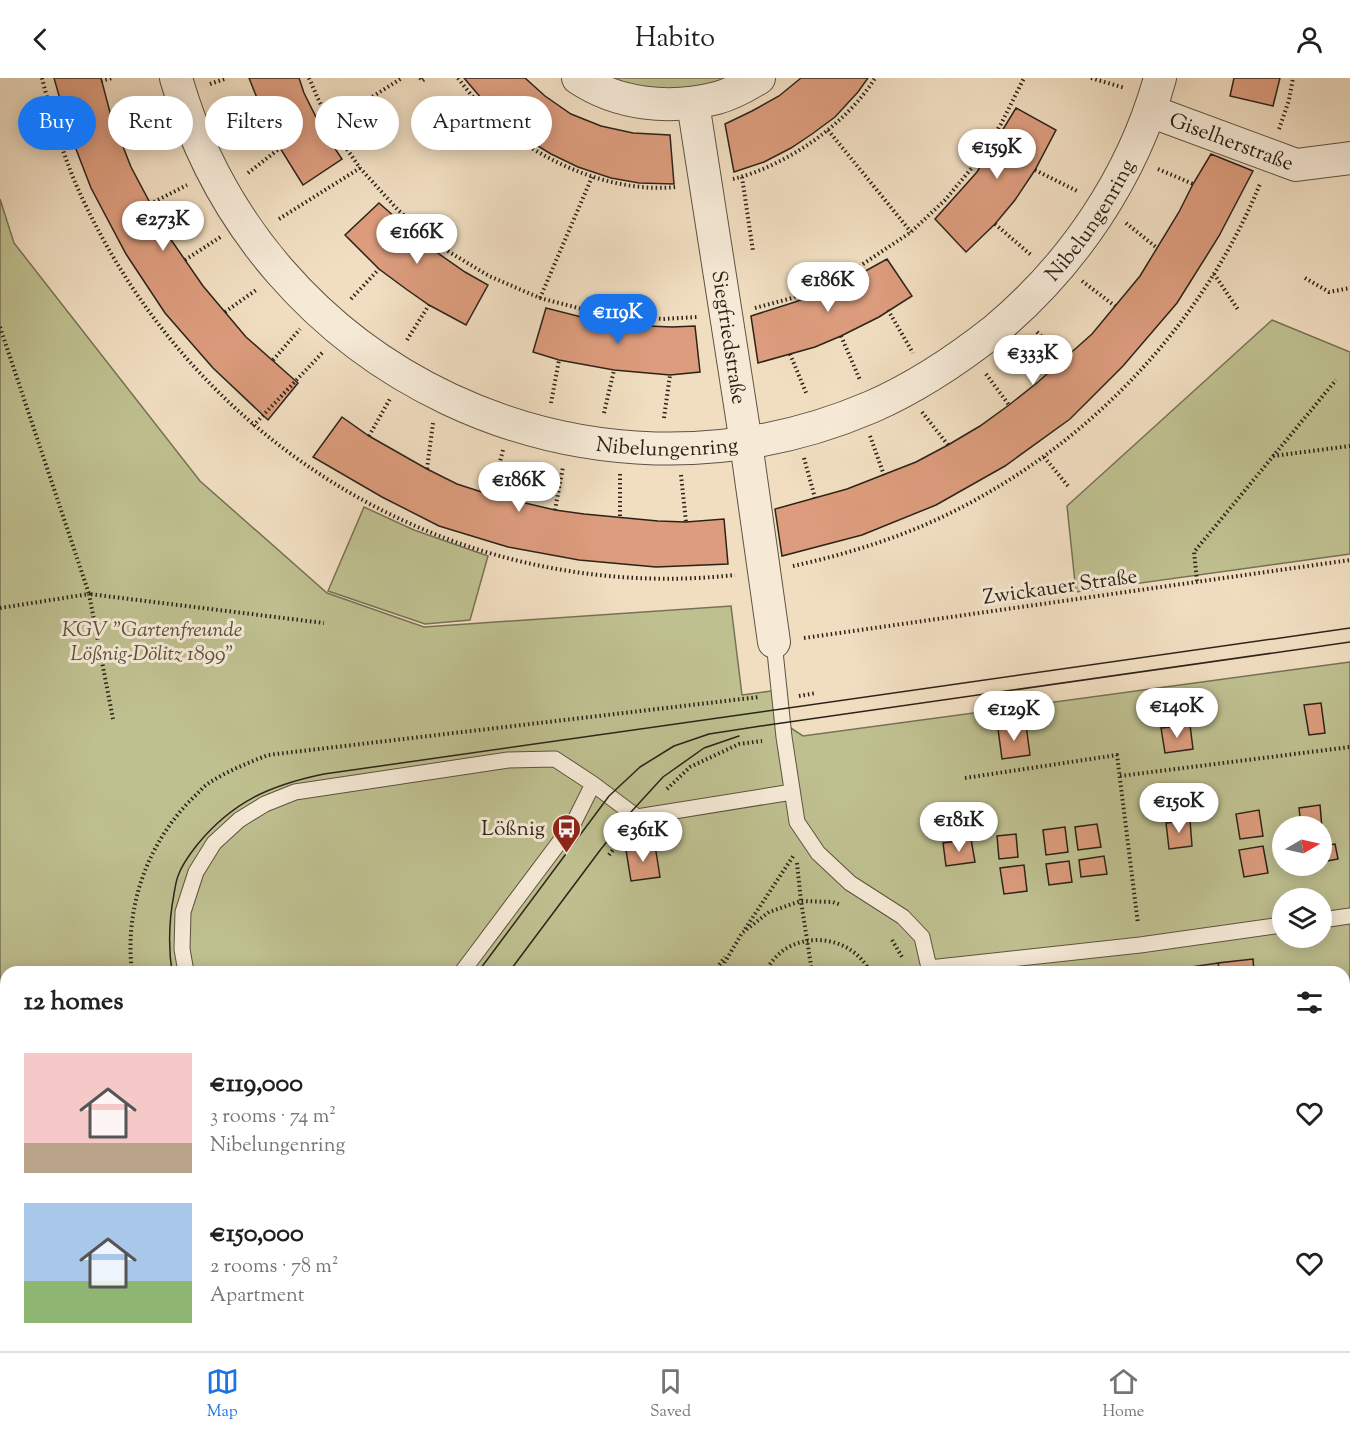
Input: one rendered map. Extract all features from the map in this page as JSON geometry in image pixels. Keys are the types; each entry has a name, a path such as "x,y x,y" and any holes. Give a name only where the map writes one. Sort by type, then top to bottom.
{"street":[{"name":"Nibelungenring","path":"176,78 182,96"},
{"path":"578,78 603,92 638,102 666,105 719,98 759,78"},
{"name":"Nibelungenring","path":"193,128 218,182 248,229 281,272 330,321 397,371 436,393 511,424 582,441 669,449 712,447 746,443 808,429 866,409 917,384 968,351 1017,311 1057,269 1084,236 1104,206 1130,157 1150,111 1160,78"},
{"name":"Siegfriedstraße","path":"693,103 746,443 774,642"},
{"name":"Giselherstraße","path":"1150,111 1296,165 1350,158"}],"lane":[{"path":"774,642 784,737 797,822 818,853 850,883 903,917 922,938 929,966"},
{"path":"185,966 182,949 183,912 196,872 214,843 239,820 265,804 295,792 508,760 555,759 637,817 792,792"},
{"path":"466,966 573,824 593,784"},
{"path":"1332,919 1350,916"},
{"path":"964,966 1272,926"}],"path":[{"path":"42,78 52,118 85,205 130,286 157,325 219,395 253,426 298,461 366,503 428,532 493,554 582,573 627,577 695,578 763,572 823,560 882,542 929,523 993,490 1044,457 1093,418 1138,374 1178,326 1214,274 1245,216 1271,156 1293,78"},
{"path":"101,81 112,78"},
{"path":"309,78 317,96"},
{"path":"374,96 402,78"},
{"path":"420,78 422,81 426,78"},
{"path":"458,78 476,102 510,134 549,159 592,177 629,185 668,188 706,185 742,177 772,165 801,149 828,130 852,107 875,78"},
{"path":"347,150 360,168 398,210 441,247 489,276 540,298 601,314 663,320 726,315 792,298 854,270 911,232 945,200 976,163 1001,124 1024,78"},
{"path":"828,130 911,232"},
{"path":"150,204 218,182 276,150"},
{"path":"1130,157 1193,184"},
{"path":"185,260 248,229 360,168"},
{"path":"1035,170 1104,206 1157,248"},
{"path":"540,298 592,177"},
{"path":"742,177 753,251"},
{"path":"995,224 1057,269 1115,306"},
{"path":"253,426 330,321 379,269"},
{"path":"225,312 281,272"},
{"path":"1214,274 1239,311"},
{"path":"1305,278 1329,292 1350,288"},
{"path":"369,436 429,305"},
{"path":"888,310 917,384 948,445"},
{"path":"1017,311 1064,360"},
{"path":"273,360 330,321"},
{"path":"0,327 89,594 113,719"},
{"path":"841,336 866,409 884,475"},
{"path":"968,351 1009,405"},
{"path":"790,354 808,429 815,498"},
{"path":"559,360 582,441 620,518"},
{"path":"555,510 582,441 614,370"},
{"path":"670,375 669,449 686,522"},
{"path":"1197,582 1194,552 1336,380"},
{"path":"428,470 436,393"},
{"path":"491,495 511,424"},
{"path":"1273,456 1350,446"},
{"path":"1044,457 1068,486"},
{"name":"Zwickauer Straße","path":"774,642 1350,560"},
{"path":"0,608 89,594 324,623"},
{"path":"637,817 690,767 739,744 784,737"},
{"path":"1120,776 1350,747"},
{"path":"965,778 1117,755 1140,945"},
{"path":"718,966 796,852"},
{"path":"801,901 811,966"},
{"path":"724,966 742,933 769,912 801,901 833,902 843,905"},
{"path":"888,933 904,961"},
{"path":"768,966 787,948 807,941 827,941 847,947 866,966"}],"green space":[{"path":"597,78 737,78 681,94"},
{"name":"KGV \"Gartenfreunde Lößnig-Dölitz 1899\"","path":"0,199 14,243 200,481 327,593 424,627 731,606 742,695 778,690 783,723 803,736 1350,662 1350,966 0,966"},
{"path":"1272,320 1350,352 1350,554 1076,592 1067,506"},
{"path":"364,507 414,530 488,556 470,620 425,624 328,591"}],"building":[{"path":"54,78 101,78 108,105 108,150 124,150 165,231 203,286 246,337 298,383 268,420 213,368 165,313 126,254 91,188 76,150 96,150 96,96 59,96"},
{"path":"249,78 299,78 315,115 315,150 336,150 342,159 303,185 281,150 303,150 303,96 256,96"},
{"path":"464,78 525,78 545,96 479,96"},
{"path":"801,78 868,78 835,117 812,134 764,162 734,172 725,124 779,96"},
{"path":"1234,78 1280,78 1273,106 1230,96"},
{"path":"552,101 571,114 601,126 633,133 670,135 674,184 639,183 611,178 578,167 544,150 552,150"},
{"path":"1016,108 1056,130 1035,170 1015,200 995,224 966,252 935,219 977,172"},
{"path":"1211,154 1253,171 1219,236 1177,303 1123,366 1070,419 1005,466 936,505 862,535 782,556 775,509 847,489 916,462 948,445 1009,405 1092,334 1140,276"},
{"path":"379,203 429,247 488,285 466,325 429,305 379,269 345,235"},
{"path":"887,259 912,296 879,317 841,336 815,347 758,363 751,316 842,284"},
{"path":"546,308 597,321 624,325 695,326 700,372 670,375 614,370 559,360 533,352"},
{"path":"342,417 369,436 427,469 457,484 491,495 555,510 584,514 686,522 724,519 728,564 656,567 579,560 508,547 439,526 382,497 313,457"},
{"path":"1321,703 1325,733 1309,735 1304,705"},
{"path":"1026,725 1030,755 1002,759 998,729"},
{"path":"1190,725 1193,749 1165,753 1161,728"},
{"path":"1320,805 1321,816 1300,816 1299,808"},
{"path":"1259,810 1263,836 1240,839 1236,814"},
{"path":"1190,820 1192,846 1169,849 1166,823"},
{"path":"1097,824 1101,847 1078,850 1075,827"},
{"path":"1065,827 1068,852 1046,855 1043,830"},
{"path":"1016,834 1018,857 999,859 997,836"},
{"path":"971,839 975,862 946,866 943,843"},
{"path":"1332,844 1335,844 1338,859 1332,860"},
{"path":"655,845 660,877 631,881 626,850"},
{"path":"1263,846 1268,873 1244,877 1239,850"},
{"path":"1104,856 1107,874 1081,877 1079,860"},
{"path":"1069,861 1072,882 1049,885 1046,864"},
{"path":"1024,865 1027,891 1004,894 1000,868"},
{"path":"1253,959 1254,966 1219,966 1218,963"},
{"path":"1218,963 1219,966 1197,966"}],"tram line":[{"path":"172,966 171,913 177,880 184,863 211,830 239,806 270,790 305,778 1350,628"},
{"path":"482,966 609,796 640,767 674,746 709,734 1350,642"},
{"path":"513,966 601,849 663,777 704,748 739,736"}],"place":[{"name":"Lößnig","path":"566,854"}]}
